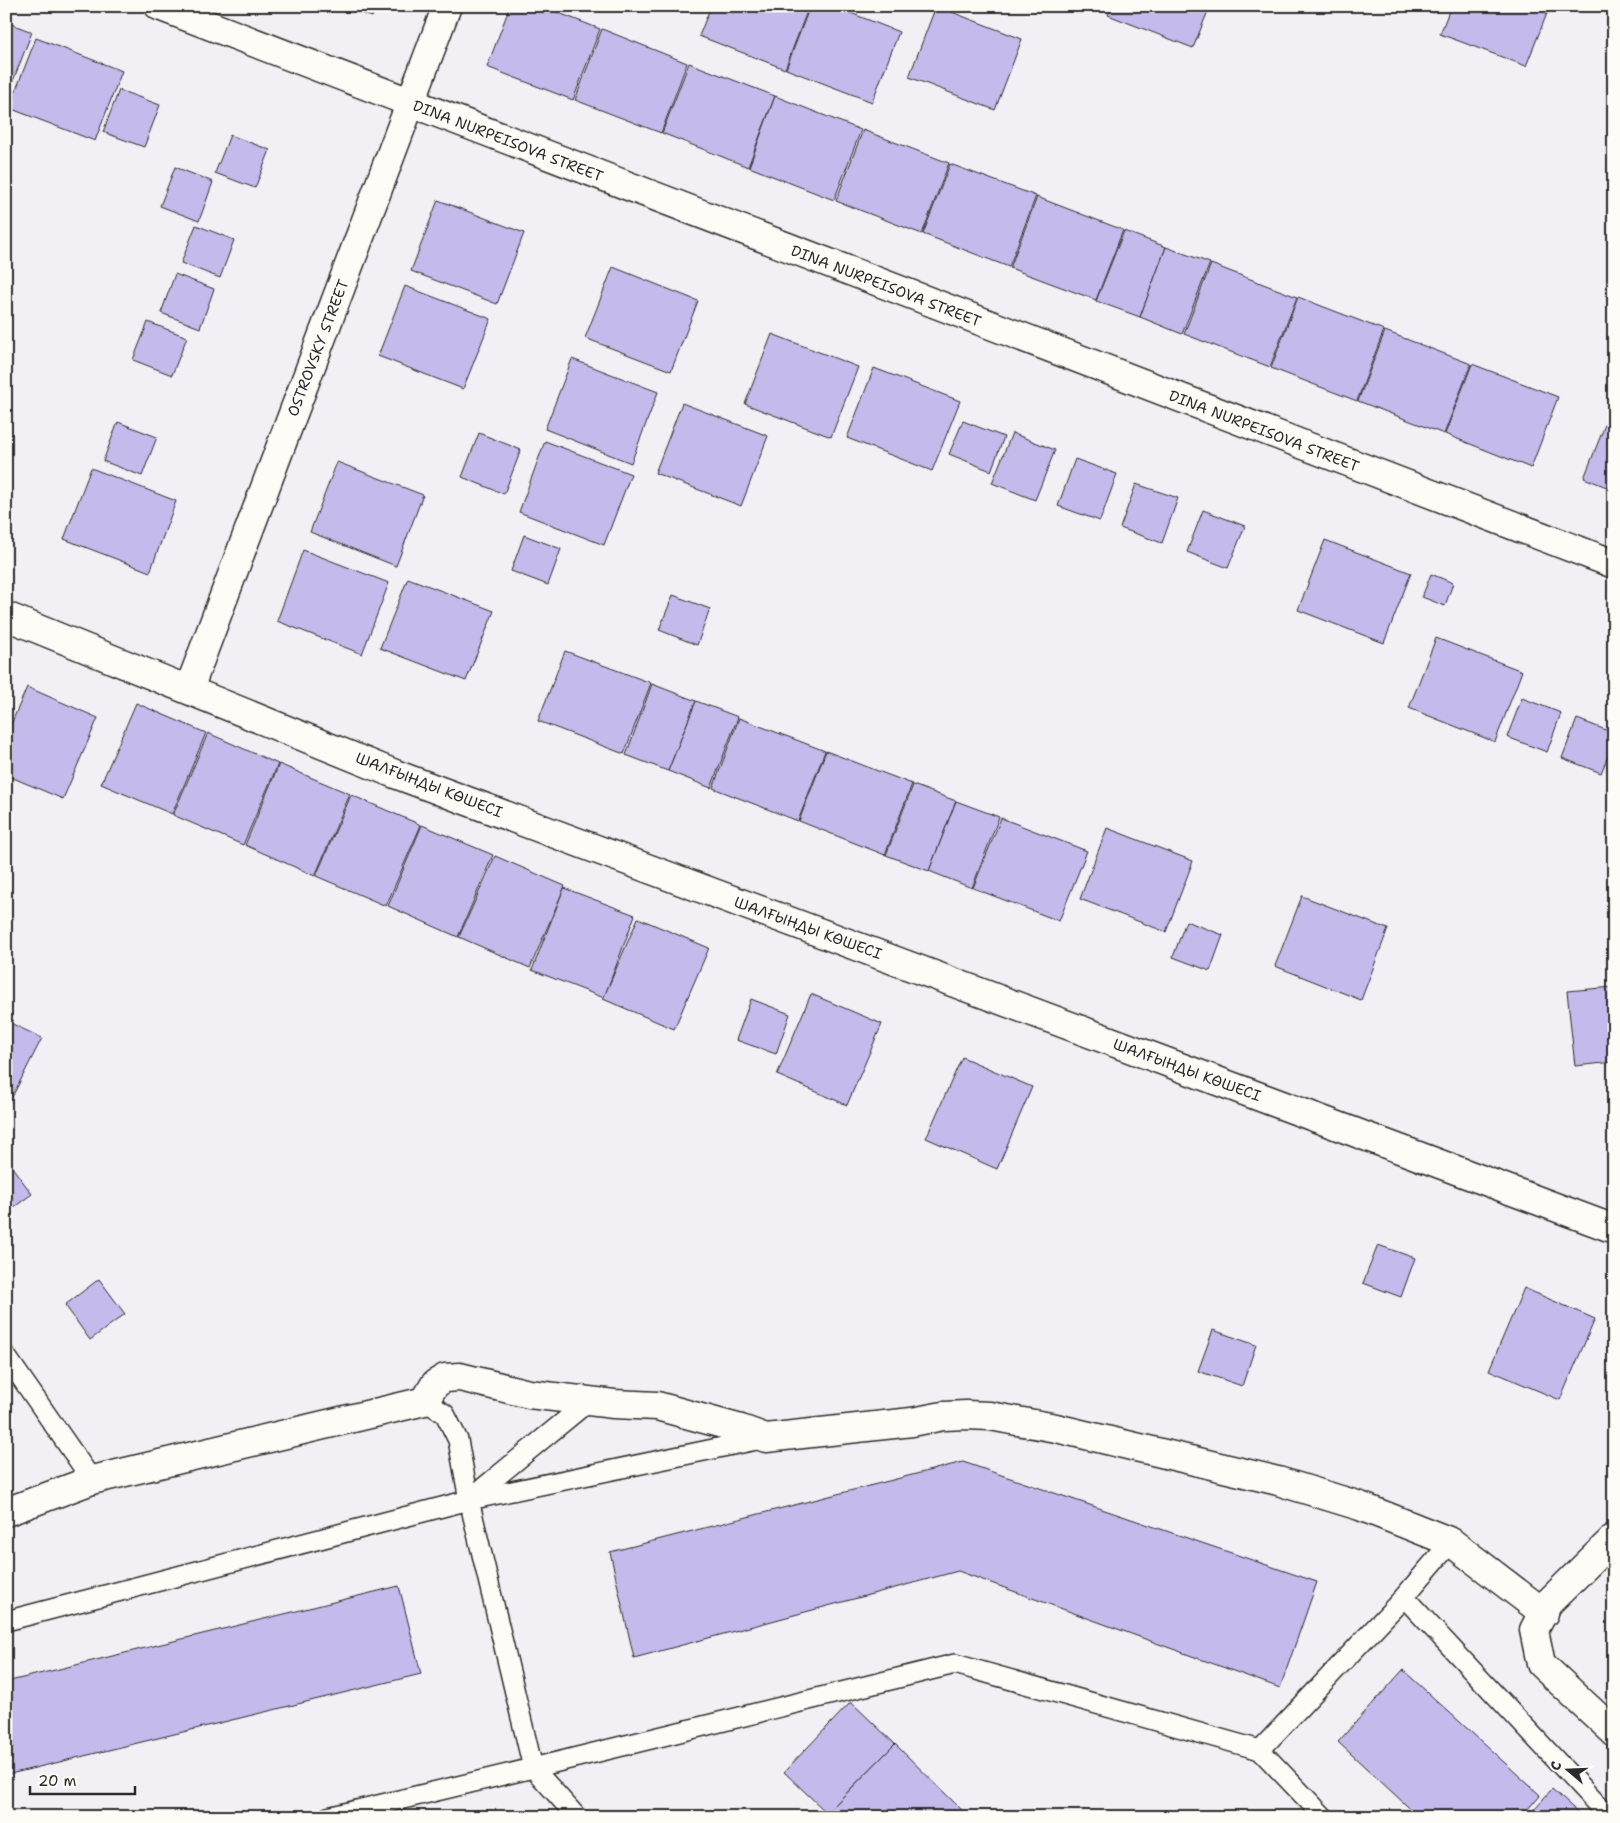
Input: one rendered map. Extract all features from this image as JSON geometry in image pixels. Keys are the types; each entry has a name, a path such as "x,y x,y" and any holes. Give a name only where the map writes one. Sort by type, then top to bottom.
{"street":[{"name":"DINA NURPEISOVA STREET","path":"159,6 410,104 1614,564"},
{"name":"OSTROVSKY STREET","path":"188,689 447,6"},
{"name":"ШАЛҒЫНДЫ КӨШЕСІ","path":"6,616 395,774 1614,1229"},
{"path":"6,1512 92,1480 425,1401 435,1384 445,1378 460,1377 528,1394 657,1406 741,1429 766,1438 912,1422 943,1416 990,1416 1056,1428 1278,1481 1360,1506 1451,1542 1544,1613"},
{"path":"1614,1538 1548,1603 1534,1630 1541,1664 1614,1732"}],"lane":[{"path":"6,1356 92,1480"},
{"path":"425,1401 445,1414 458,1440 469,1500 533,1768 577,1817"},
{"path":"469,1500 589,1401"},
{"path":"6,1621 469,1500 766,1438"},
{"path":"1260,1750 1404,1597 1451,1542"},
{"path":"1404,1597 1609,1817"},
{"path":"328,1817 401,1808 533,1768 955,1664 1260,1750 1324,1817"}],"building":[{"path":"343,6 376,6 372,17"},
{"path":"510,6 541,6 600,29 573,100 487,67"},
{"path":"711,6 809,6 785,69 699,36"},
{"path":"810,6 833,6 899,32 872,102 786,69"},
{"path":"936,6 1022,39 995,110 909,77"},
{"path":"1111,6 1210,6 1193,48 1108,15"},
{"path":"1415,6 1437,6 1434,13"},
{"path":"1451,6 1550,6 1526,66 1440,34"},
{"path":"6,22 32,32 6,99"},
{"path":"602,29 687,63 661,133 575,100"},
{"path":"36,38 122,71 95,141 9,108"},
{"path":"689,63 775,96 748,167 662,133"},
{"path":"119,90 160,105 144,147 103,132"},
{"path":"775,96 861,130 834,200 749,167"},
{"path":"863,130 949,163 922,234 836,201"},
{"path":"230,135 270,150 255,188 215,173"},
{"path":"950,164 1036,196 1009,267 923,234"},
{"path":"175,167 213,182 199,221 160,206"},
{"path":"1037,197 1123,230 1096,300 1010,268"},
{"path":"438,200 524,233 497,304 411,271"},
{"path":"196,225 234,240 220,278 181,263"},
{"path":"1124,231 1166,247 1140,317 1096,301"},
{"path":"1166,247 1210,263 1182,334 1140,317"},
{"path":"1211,264 1297,297 1270,367 1184,334"},
{"path":"613,267 698,301 671,371 585,338"},
{"path":"175,274 214,289 200,328 161,313"},
{"path":"405,286 491,319 463,389 378,356"},
{"path":"1298,297 1384,330 1357,401 1271,368"},
{"path":"148,322 187,337 172,375 133,360"},
{"path":"1385,331 1471,364 1444,434 1358,401"},
{"path":"772,334 858,367 831,437 745,404"},
{"path":"572,359 658,392 631,463 545,429"},
{"path":"1472,364 1558,397 1531,468 1445,434"},
{"path":"874,368 960,401 932,471 847,438"},
{"path":"1614,402 1614,490 1584,478"},
{"path":"682,403 768,436 741,506 655,473"},
{"path":"963,421 1004,437 991,471 949,454"},
{"path":"118,422 157,437 142,476 103,461"},
{"path":"479,433 521,450 504,494 462,477"},
{"path":"1012,433 1055,450 1035,500 992,483"},
{"path":"545,441 631,474 604,545 519,512"},
{"path":"1075,459 1117,474 1100,521 1058,506"},
{"path":"337,462 423,495 396,566 310,532"},
{"path":"91,468 176,501 150,572 64,539"},
{"path":"1136,484 1178,498 1162,543 1120,528"},
{"path":"1203,510 1245,526 1228,568 1187,552"},
{"path":"524,535 561,549 548,585 511,571"},
{"path":"1325,540 1411,573 1384,643 1298,610"},
{"path":"303,550 389,583 362,654 277,621"},
{"path":"1431,574 1453,583 1445,606 1422,597"},
{"path":"408,578 494,611 466,681 380,648"},
{"path":"673,595 710,609 697,645 659,630"},
{"path":"1436,638 1522,671 1495,742 1409,708"},
{"path":"565,651 651,683 624,754 538,721"},
{"path":"652,684 696,701 668,771 626,755"},
{"path":"27,687 98,718 63,799 6,775 6,736"},
{"path":"1522,698 1561,713 1547,752 1507,737"},
{"path":"696,701 738,717 711,788 668,771"},
{"path":"136,703 206,733 172,814 101,784"},
{"path":"739,718 825,751 798,821 713,788"},
{"path":"1577,719 1614,733 1614,742 1601,773 1562,758"},
{"path":"208,733 278,764 243,845 173,815"},
{"path":"826,751 912,784 885,855 799,821"},
{"path":"279,764 350,794 315,876 245,845"},
{"path":"913,785 956,801 929,871 886,855"},
{"path":"351,795 421,825 386,906 316,876"},
{"path":"956,801 999,817 972,888 929,871"},
{"path":"1001,818 1087,851 1059,921 973,888"},
{"path":"422,825 493,855 458,937 388,906"},
{"path":"1107,828 1193,861 1166,932 1080,899"},
{"path":"495,856 565,886 530,968 459,937"},
{"path":"564,888 635,915 604,998 532,970"},
{"path":"1302,896 1388,929 1361,1000 1275,966"},
{"path":"638,918 709,948 674,1029 603,999"},
{"path":"1186,921 1223,935 1210,971 1173,957"},
{"path":"1614,987 1614,1062 1575,1066 1567,991"},
{"path":"811,994 882,1024 847,1105 777,1075"},
{"path":"751,999 790,1014 776,1054 736,1040"},
{"path":"6,1021 42,1038 6,1109"},
{"path":"962,1057 1032,1087 997,1169 926,1138"},
{"path":"9,1163 32,1194 6,1213 6,1165"},
{"path":"1378,1245 1415,1258 1401,1297 1363,1283"},
{"path":"99,1279 125,1314 90,1340 65,1305"},
{"path":"1524,1288 1595,1319 1560,1400 1489,1370"},
{"path":"1213,1330 1256,1345 1242,1386 1198,1371"},
{"path":"963,1462 1317,1582 1280,1688 958,1571 634,1658 610,1552"},
{"path":"399,1586 421,1674 6,1775 6,1682"},
{"path":"1403,1670 1540,1795 1521,1817 1419,1817 1338,1742"},
{"path":"851,1702 895,1744 827,1813 784,1772"},
{"path":"895,1744 969,1817 830,1817 827,1813"},
{"path":"1552,1789 1583,1817 1527,1817"}]}
